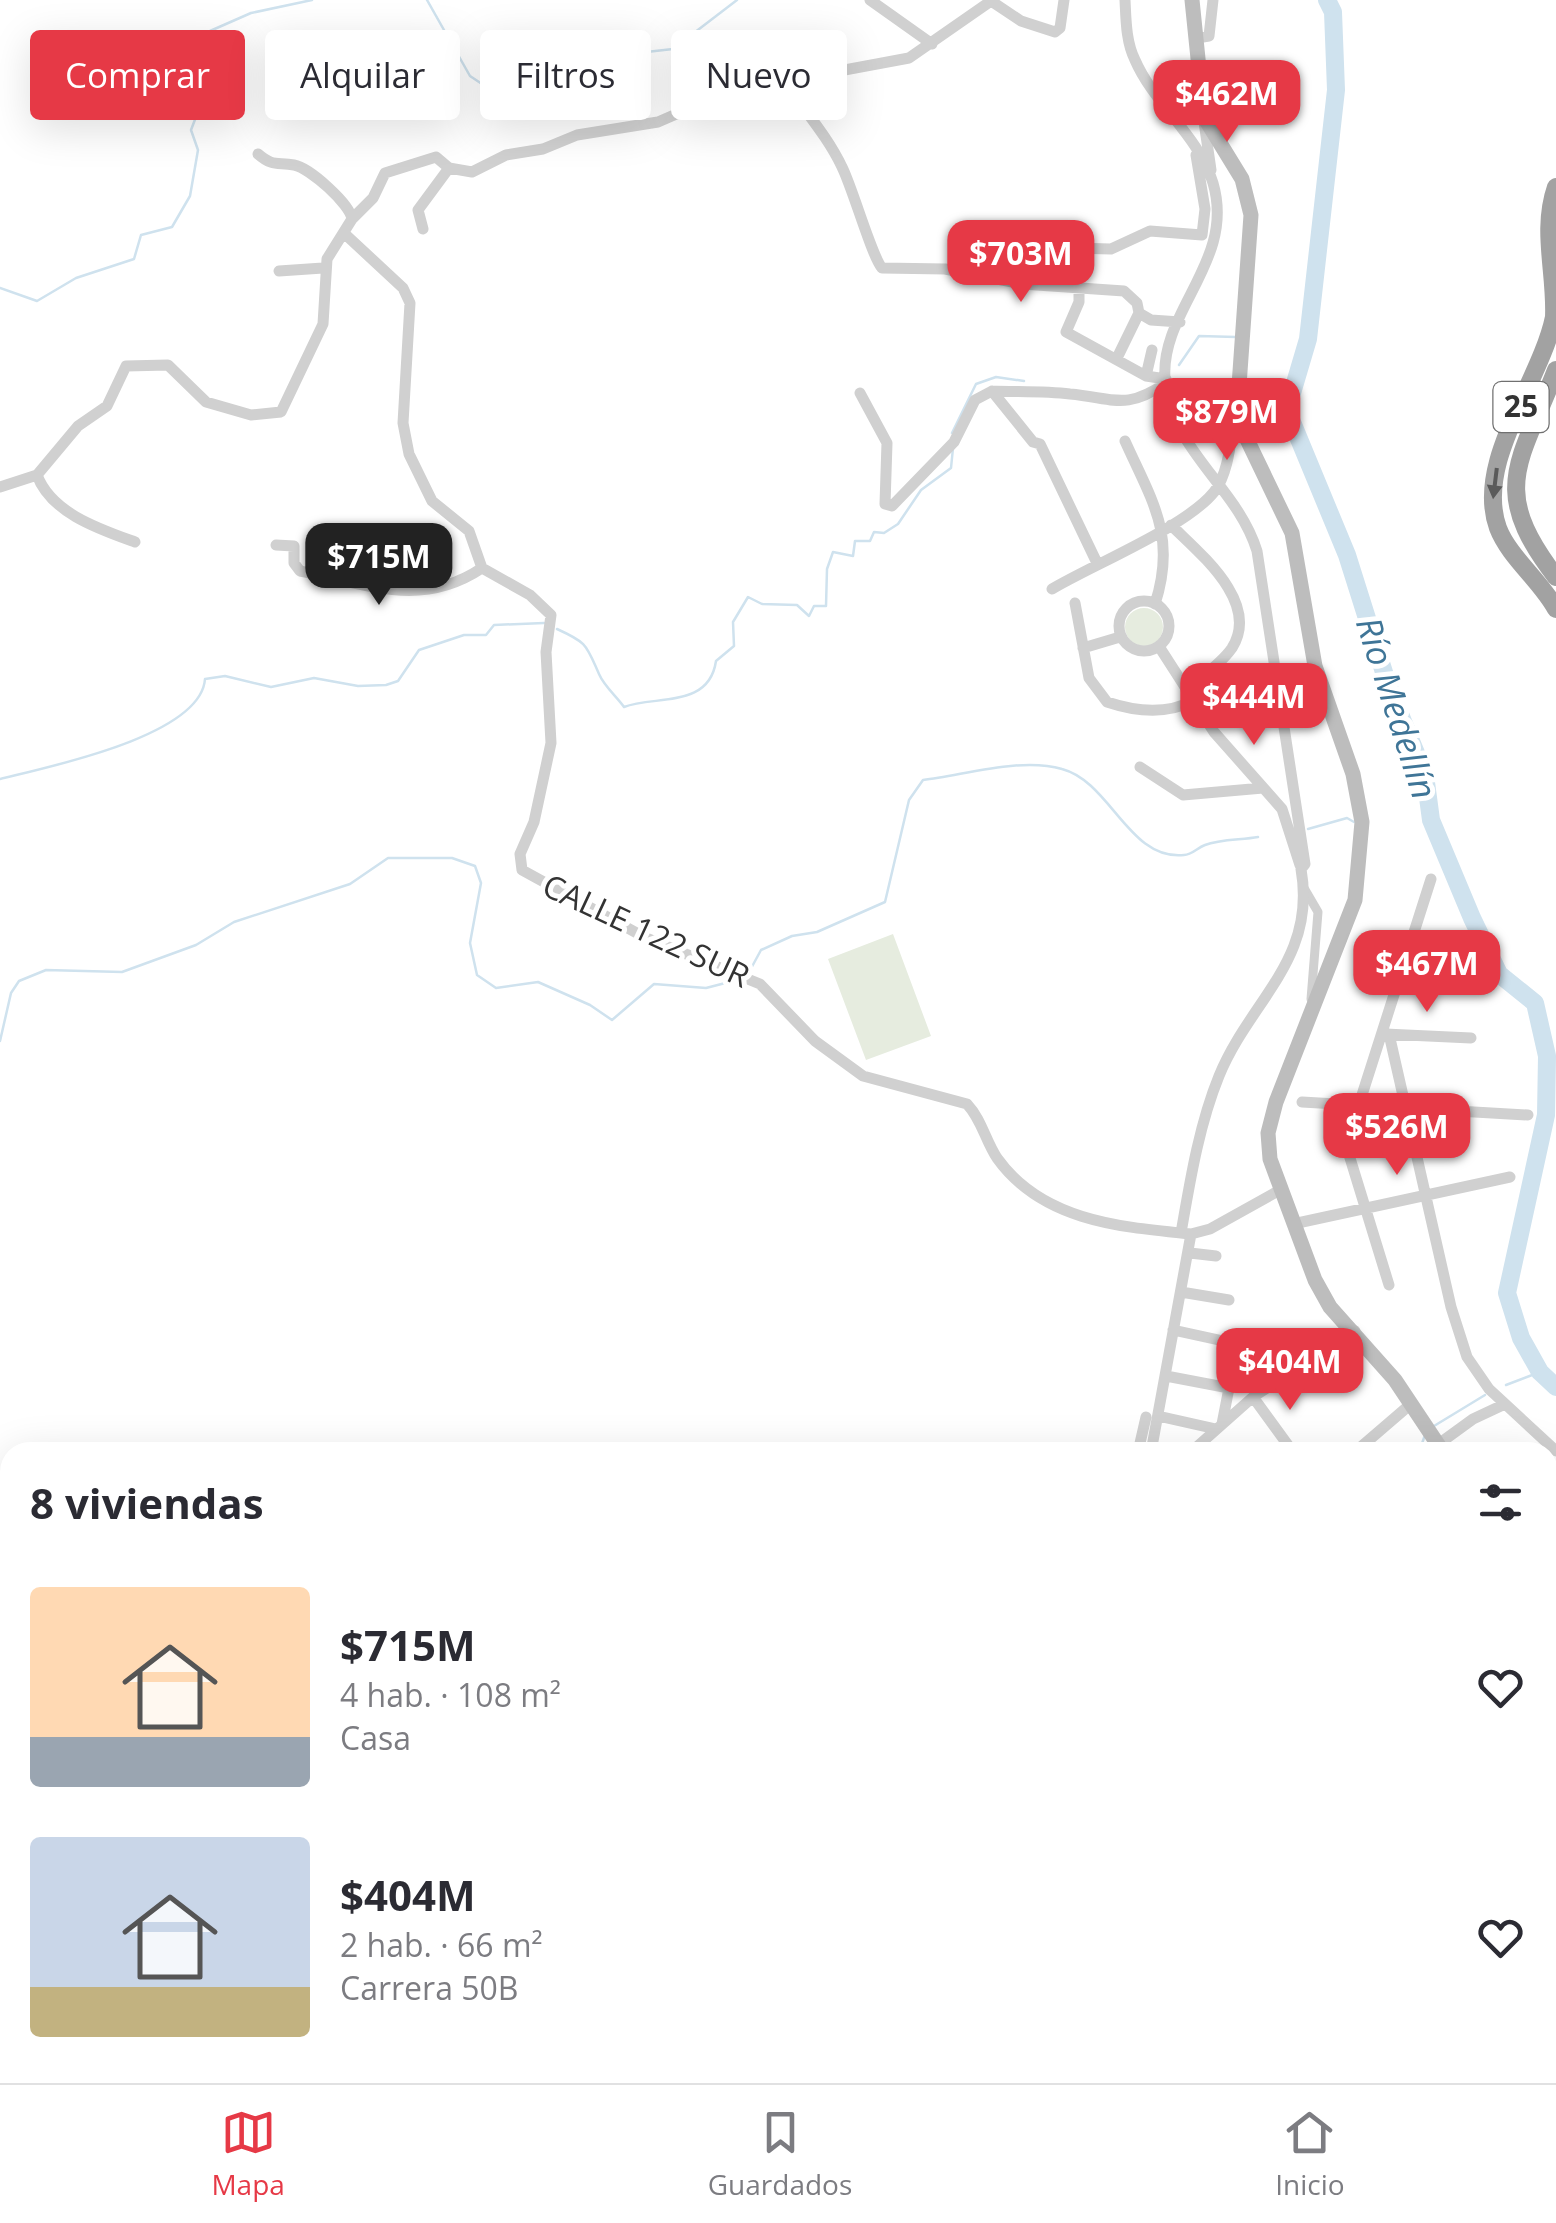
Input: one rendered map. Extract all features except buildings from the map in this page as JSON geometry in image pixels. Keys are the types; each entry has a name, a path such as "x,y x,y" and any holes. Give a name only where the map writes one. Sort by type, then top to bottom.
{"highway":[{"name":"25","path":"1556,187 1550,224 1554,312 1497,465 1493,501 1503,538 1556,609"},
{"name":"25","path":"1556,370 1518,470 1515,500 1522,528 1556,577"}],"main road":[{"path":"1192,0 1203,111 1210,133 1242,180 1251,215 1238,400 1242,428 1295,543 1315,666 1353,774 1360,810 1362,855 1355,900 1271,1120 1270,1160 1325,1300 1412,1403 1436,1438"}],"street":[{"path":"870,0 932,44"},
{"path":"847,72 909,58 976,7 991,1 1021,21 1055,32 1060,28 1064,0"},
{"path":"1125,0 1134,59 1212,180"},
{"path":"1197,38 1209,36 1213,0"},
{"path":"1203,111 1218,227 1202,276 1169,346 1166,381 1176,426 1247,524 1263,575 1305,864 1301,869"},
{"path":"0,486 37,475 78,426 107,406 126,366 168,364 206,402 251,414 268,416 281,412 323,324 323,268 352,219 392,168 428,156 449,168 472,172 506,155 544,149 606,127 658,122 671,116"},
{"path":"811,120 840,161 863,214 874,260 882,268 945,269 1022,284 1124,291 1139,313 1151,320 1180,322"},
{"path":"1022,284 1026,251 1032,247 1112,249 1150,231 1199,235 1205,209 1197,152"},
{"path":"258,154 274,166 299,166 348,205 352,219"},
{"path":"423,229 418,210 449,168"},
{"path":"276,545 292,544 294,563 300,571 415,594 464,580 482,568 468,531 432,502 408,454 403,423 410,303 404,288 346,235"},
{"path":"279,271 323,268"},
{"path":"1080,288 1079,302 1066,332 1146,376 1166,381"},
{"path":"1116,358 1139,313"},
{"path":"1146,376 1152,350"},
{"path":"860,393 887,443 882,493 885,504 892,506 954,442 975,400 992,391 1072,394 1118,403 1148,396 1166,381"},
{"path":"992,391 1033,442 1040,444 1097,563"},
{"path":"1052,589 1167,526 1213,493 1238,400"},
{"path":"1075,603 1088,678 1107,702 1148,710 1179,708 1233,646 1238,634 1233,597 1214,568 1167,526 1125,441"},
{"path":"37,475 45,491 85,524 134,542"},
{"path":"1156,604 1166,561 1167,526"},
{"name":"CALLE 122 SUR","path":"482,568 530,595 551,615 546,652 551,743 534,822 520,854 522,870 528,876 644,937 760,984 815,1041 864,1076 967,1104 998,1158 1050,1208 1186,1234"},
{"path":"1145,601 1156,604 1170,624 1160,648 1144,650 1129,646 1120,637 1120,617 1126,608 1145,601"},
{"path":"1083,648 1120,637"},
{"path":"1142,1442 1166,1376 1190,1253 1186,1234 1203,1123 1218,1077 1296,946 1303,924 1304,888 1282,809 1189,695 1160,648"},
{"path":"1140,766 1183,795 1263,788"},
{"path":"1388,1286 1346,1145 1385,1034 1431,880"},
{"path":"1304,888 1318,912 1313,1016"},
{"path":"1385,1034 1470,1038"},
{"path":"1385,1034 1451,1307 1468,1358 1505,1404 1546,1442"},
{"path":"1302,1102 1528,1115"},
{"path":"1293,1224 1426,1192 1510,1178"},
{"path":"1186,1234 1210,1229 1280,1190"},
{"path":"1190,1253 1216,1256"},
{"path":"1181,1292 1228,1300"},
{"path":"1174,1330 1228,1342"},
{"path":"1202,1442 1253,1398 1354,1331"},
{"path":"1166,1376 1229,1388 1219,1427"},
{"path":"1253,1398 1286,1442"},
{"path":"1367,1442 1412,1403"},
{"path":"1436,1438 1505,1404"},
{"path":"1152,1417 1219,1427"},
{"path":"1152,1417 1154,1442"}],"shaded area":[{"path":"1144,608 1157,614 1163,627 1157,640 1144,646 1131,640 1125,627 1131,614"},
{"path":"893,934 931,1036 866,1060 828,959"}],"waterway":[{"path":"0,288 37,301 76,278 134,259 141,235 172,227 190,196 198,150 191,130 207,88 203,40 210,31 251,13 312,0"},
{"path":"427,0 470,76 494,92 520,91 593,58 673,49 737,0"},
{"name":"Río Medellín","path":"1327,0 1333,12 1336,90 1308,339 1287,410 1347,555 1388,685 1425,775 1431,820 1499,974 1535,1003 1547,1056 1546,1115 1507,1293 1521,1338 1540,1372 1556,1387"},
{"path":"1179,365 1199,336 1236,337"},
{"path":"952,433 976,384 996,377 1024,381"},
{"path":"557,629 585,646 601,678 624,707 692,693 703,687 716,661 734,646 733,622 748,597 762,604 797,605 809,616 814,606 826,606 827,569 833,552 853,556 855,541 870,541 874,532 884,533 898,524 921,490 951,468 953,448"},
{"path":"0,779 85,757 151,733 178,717 197,699 205,679 225,676 271,687 314,678 358,686 386,685 398,681 419,650 464,635 486,635 494,625 544,623"},
{"path":"748,974 761,950 792,936 817,932 885,902 909,800 923,780 1011,766 1046,766 1079,777 1134,834 1165,854 1187,855 1211,843 1258,837"},
{"path":"1308,829 1347,818 1354,822"},
{"path":"0,1041 11,993 19,981 46,970 122,972 196,945 234,922 350,884 388,858 452,858 475,866 481,883 470,943 477,975 496,988 538,982 590,1005 612,1020 654,984 706,988 737,980"},
{"path":"1506,1385 1540,1372"},
{"path":"1434,1426 1485,1395"},
{"path":"1423,1442 1425,1435"}]}
